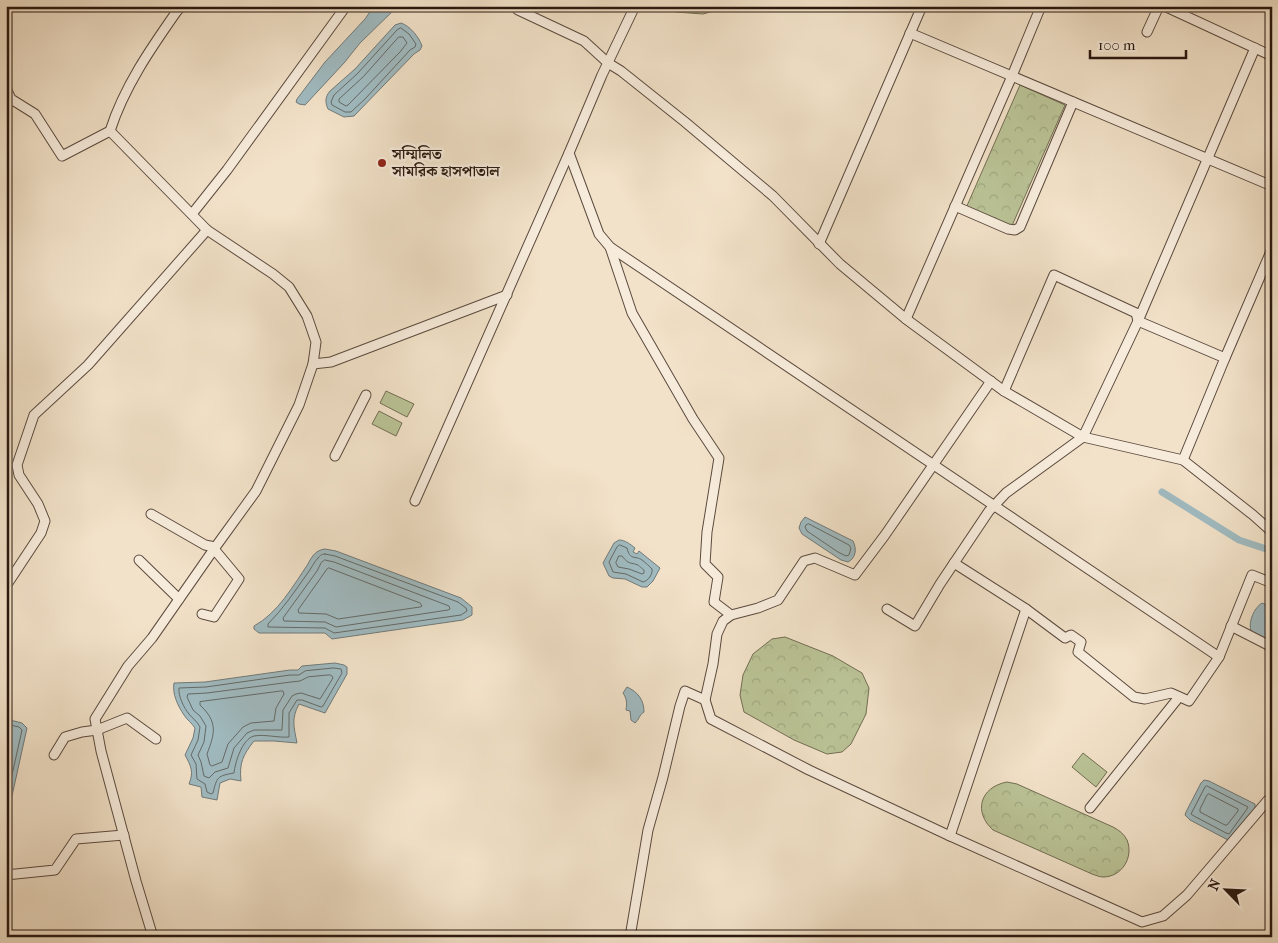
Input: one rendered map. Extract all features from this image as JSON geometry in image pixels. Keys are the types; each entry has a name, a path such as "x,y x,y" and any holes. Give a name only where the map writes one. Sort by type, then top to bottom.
{"street":[{"path":"192,214 227,170 346,6"},
{"path":"514,6 518,10 584,41 608,63 686,122 766,190 840,264 906,319 1004,391 1083,437 1183,460 1254,515 1272,532"},
{"path":"415,502 608,63 635,6"},
{"path":"820,244 922,6"},
{"path":"906,319 1041,6"},
{"path":"1147,32 1159,6"},
{"path":"1164,6 1272,56"},
{"path":"6,88 11,99 34,114 62,156 110,131 116,110 177,8"},
{"path":"910,33 1272,186"},
{"path":"887,609 915,626 989,511 1006,493 1083,437 1138,321 1255,48"},
{"path":"955,206 1008,229 1015,230 1020,227 1073,102"},
{"path":"110,131 207,230 273,274 289,287 306,316 316,342 313,364 299,405 256,492 152,638 128,666 95,719 101,751 136,881 154,937"},
{"path":"569,154 599,234 610,247 1219,657"},
{"path":"6,586 41,534 45,521 38,504 19,475 17,464 34,416 88,365 207,230"},
{"path":"610,247 632,313 693,419 719,458 707,532 705,564 718,577 714,602 731,615"},
{"path":"1183,460 1272,249"},
{"path":"1004,391 1054,275 1136,312 1138,321"},
{"path":"313,364 331,362 507,295"},
{"path":"1138,321 1225,358"},
{"path":"991,381 885,535 855,575 815,558 804,561 778,600 758,608 731,615 723,622 717,634 705,700 711,719 809,770 1142,922 1163,916 1187,895 1268,800 1272,799"},
{"path":"335,456 366,395"},
{"path":"151,514 200,543 215,548 239,579 214,617 202,614"},
{"path":"139,560 179,599"},
{"path":"954,563 1026,609 1065,638 1071,635 1081,642 1078,652 1134,697 1145,699 1170,693 1189,701 1219,657 1252,575 1272,584"},
{"path":"950,836 1026,609"},
{"path":"1231,626 1272,648"},
{"path":"630,937 648,830 680,706 685,691 705,700"},
{"path":"1090,808 1179,697"},
{"path":"54,755 65,737 97,730 127,718 156,739"},
{"path":"6,875 55,870 76,839 124,836"}],"green space":[{"path":"664,6 726,6 725,8 703,14 676,12"},
{"path":"1020,85 1065,105 1011,228 966,208"},
{"path":"386,391 414,404 407,417 380,403"},
{"path":"379,411 402,423 396,436 372,424"},
{"path":"785,637 833,656 862,673 869,688 866,714 851,744 842,752 827,754 794,740 744,712 740,695 743,675 753,654 772,639"},
{"path":"1083,753 1107,772 1096,787 1072,767"},
{"path":"1007,782 1017,784 1117,829 1126,838 1129,846 1125,865 1116,874 1099,876 993,830 983,816 982,801 991,789"}],"water":[{"path":"374,6 398,6 360,43 305,105 296,102 325,62 365,19"},
{"path":"401,23 411,29 421,43 420,50 354,116 344,117 328,109 326,100 330,91 355,69 395,25"},
{"path":"805,517 853,541 855,550 853,558 848,562 841,560 802,534 799,528"},
{"path":"619,540 635,548 633,552 637,554 639,551 660,568 653,581 647,587 642,587 625,579 609,576 603,563 614,543"},
{"path":"325,549 336,551 461,598 472,607 472,615 463,620 332,639 325,633 259,633 254,629 254,626 263,621 278,606 311,558 319,551"},
{"path":"1262,603 1272,607 1272,642 1251,631 1252,616 1256,608"},
{"path":"335,663 347,667 347,674 325,713 299,704 294,719 297,743 254,741 243,760 241,781 230,779 220,783 217,800 202,797 201,787 189,784 191,769 185,755 193,738 195,728 185,717 178,704 174,683 205,682 298,670 302,666"},
{"path":"627,687 637,694 643,704 644,712 635,723 631,720 630,711 626,710 626,701 623,693"},
{"path":"6,719 22,723 27,728 6,823"},
{"path":"1204,780 1255,804 1255,808 1231,840 1190,820 1185,815"}],"waterway":[{"path":"1162,492 1239,540 1272,551"}],"place":[{"name":"সম্মিলিত সামরিক হাসপাতাল","path":"382,163"}]}
